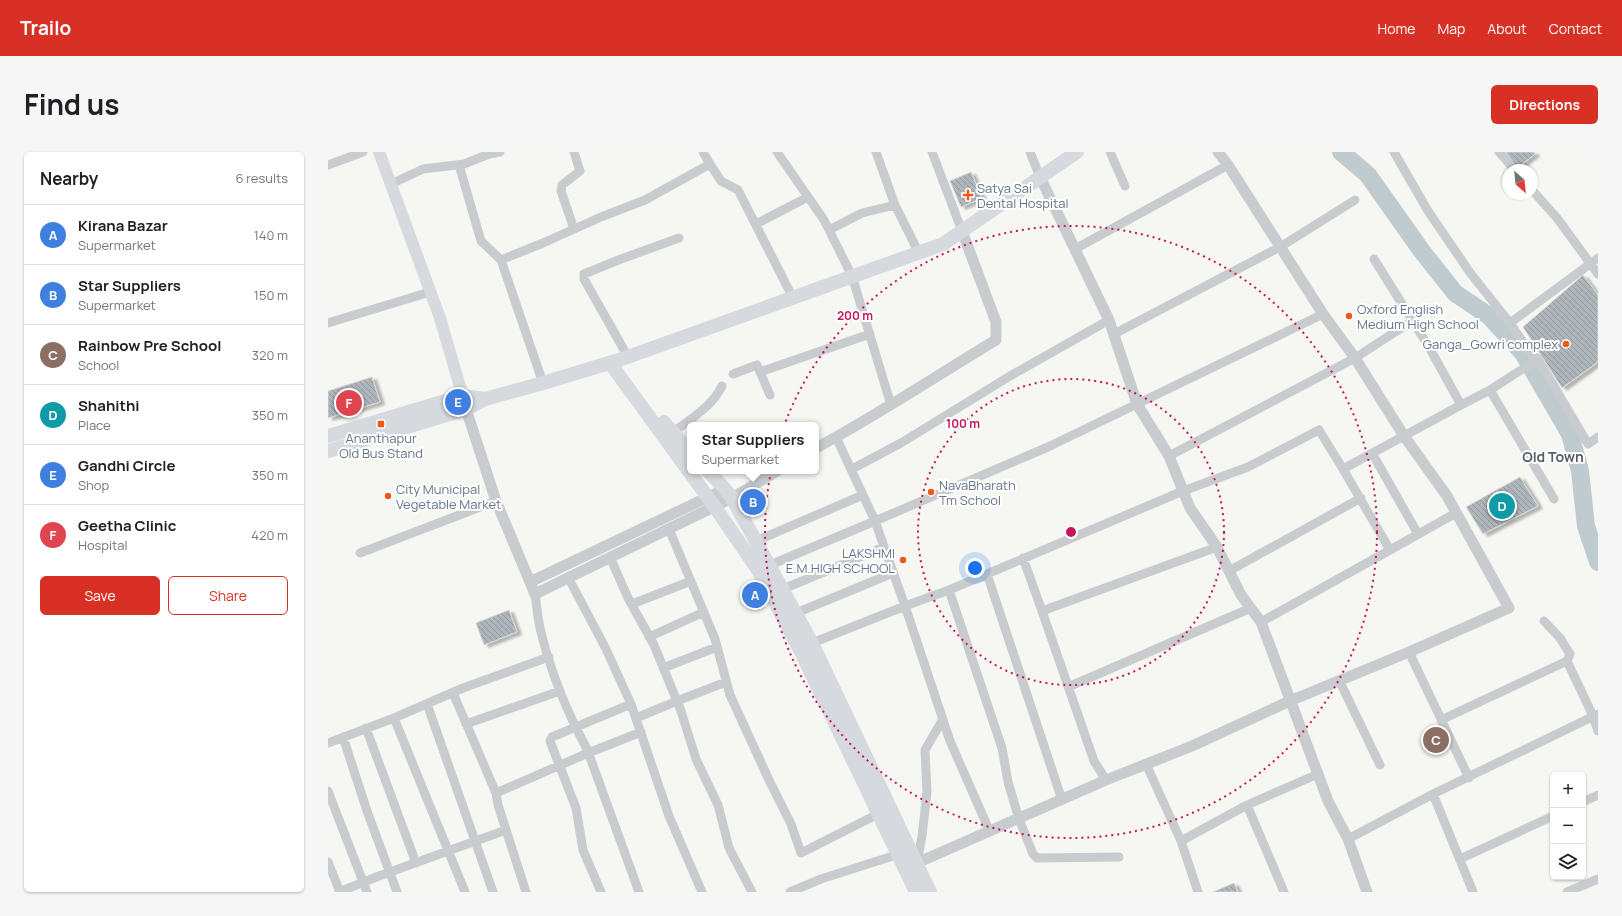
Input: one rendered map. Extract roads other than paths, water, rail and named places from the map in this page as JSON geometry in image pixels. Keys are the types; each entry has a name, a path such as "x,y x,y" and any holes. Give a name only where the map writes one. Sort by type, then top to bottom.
{"highway":[{"path":"328,436 543,383 619,360 943,244 1077,152"},
{"path":"619,360 672,432 687,449"},
{"path":"619,360 687,464"},
{"path":"328,451 464,402"},
{"path":"694,474 762,577 802,652 899,854 911,865 916,892"},
{"path":"711,474 728,494 770,565 812,643 911,865 930,892"}],"main road":[{"path":"379,152 440,318 464,402"}],"street":[{"path":"328,166 363,152"},
{"path":"391,184 423,169 459,165 489,154 500,152"},
{"path":"574,152 580,171 562,185 561,191 574,229"},
{"path":"703,152 721,182 738,190 793,298"},
{"path":"777,152 824,220 852,276 891,405"},
{"path":"876,152 895,204 919,253"},
{"path":"819,446 891,405 937,375 996,340 996,322 932,152"},
{"path":"1030,152 1040,177 1109,320 1137,404 1169,456 1190,508 1217,547 1241,595 1262,622 1328,801 1348,839 1367,892"},
{"path":"1110,152 1125,186"},
{"path":"911,865 990,832 1106,780 1192,746 1292,700 1409,652 1509,608 1447,496 1404,436 1355,358 1323,314 1228,165 1218,152"},
{"path":"1394,152 1428,211 1471,274 1510,323 1532,355 1538,358 1588,444 1598,437"},
{"path":"1499,152 1510,164"},
{"path":"501,260 601,217 646,200 710,164"},
{"path":"459,165 481,241 501,260 543,383"},
{"path":"1075,249 1228,165"},
{"path":"756,224 808,197"},
{"path":"1538,197 1557,218 1598,274"},
{"path":"1114,334 1280,247 1355,200"},
{"path":"829,230 862,213 895,204"},
{"path":"619,360 584,279 584,274 679,238"},
{"path":"1510,323 1598,258"},
{"path":"1374,259 1429,347 1461,405"},
{"path":"328,323 430,292"},
{"path":"770,565 1048,448 1323,314"},
{"path":"852,469 901,443 1010,376 1109,320"},
{"path":"1169,456 1355,358 1412,321"},
{"path":"760,372 870,334"},
{"path":"1343,469 1490,390 1538,358"},
{"path":"733,374 756,364 770,395"},
{"path":"672,432 707,407 713,401 722,386"},
{"path":"1490,390 1554,499"},
{"path":"464,402 496,501 535,594 542,635 560,691 588,753 639,892"},
{"path":"812,643 949,590 1183,491 1248,467 1319,430 1390,550"},
{"path":"836,437 875,521 950,741 990,832"},
{"path":"1372,453 1418,534"},
{"path":"530,582 712,502 771,474"},
{"path":"756,541 863,495"},
{"path":"1229,571 1360,498"},
{"path":"360,553 496,501"},
{"path":"535,594 669,529 712,502"},
{"path":"1262,622 1456,513"},
{"path":"669,529 718,647 730,695 768,780 791,824 802,853 880,813"},
{"path":"783,589 884,547"},
{"path":"1042,611 1217,547"},
{"path":"610,557 649,637 677,701 696,760 718,805 729,848 752,892"},
{"path":"1023,558 1094,761 1106,780"},
{"path":"796,613 893,573"},
{"path":"987,574 1062,800"},
{"path":"568,577 606,649 631,704 669,816 702,892"},
{"path":"632,604 690,581"},
{"path":"949,590 1002,748 1008,782 1019,819 1033,854 1037,858 1119,857"},
{"path":"1068,687 1251,608"},
{"path":"649,637 704,612"},
{"path":"1441,720 1567,661 1570,654 1560,638 1544,621"},
{"path":"663,668 718,647"},
{"path":"1409,652 1469,778"},
{"path":"328,743 394,718 452,692 549,657"},
{"path":"1567,661 1596,715 1598,731"},
{"path":"1339,680 1380,765"},
{"path":"636,718 726,682"},
{"path":"466,724 560,691"},
{"path":"452,692 496,793 526,892"},
{"path":"427,704 493,892"},
{"path":"602,892 583,850 576,808 551,744 551,738 631,704"},
{"path":"1348,839 1433,794 1469,778 1596,715"},
{"path":"394,718 450,850 466,892"},
{"path":"911,865 922,836 927,792 926,750 943,719"},
{"path":"366,728 416,863"},
{"path":"496,793 641,732"},
{"path":"343,737 389,873 397,892"},
{"path":"1146,764 1180,841 1198,892"},
{"path":"1180,841 1247,805 1318,774"},
{"path":"328,791 368,892"},
{"path":"1433,794 1472,892"},
{"path":"1586,801 1598,795"},
{"path":"1247,805 1284,892"},
{"path":"1460,859 1550,817"},
{"path":"328,862 340,892 506,830"},
{"path":"790,892 820,879 899,854"},
{"path":"1567,892 1598,879"}],"waterway":[{"path":"1341,152 1368,175 1421,250 1455,293 1489,316 1523,353 1570,434 1580,471 1586,526 1598,562"}],"place":[{"name":"Satya Sai Dental Hospital","path":"968,195"},
{"name":"Oxford English Medium High School","path":"1349,316"},
{"name":"Ganga_Gowri complex","path":"1566,344"},
{"name":"Gandhi Circle","path":"458,402"},
{"name":"Geetha Clinic","path":"349,403"},
{"name":"Ananthapur Old Bus Stand","path":"381,424"},
{"name":"NavaBharath Tm School","path":"931,492"},
{"name":"City Municipal Vegetable Market","path":"388,496"},
{"name":"Star Suppliers","path":"753,502"},
{"name":"Shahithi","path":"1502,506"},
{"name":"LAKSHMI E.M.HIGH SCHOOL","path":"903,560"},
{"name":"Kirana Bazar","path":"755,595"},
{"name":"Rainbow Pre School","path":"1436,740"}],"district":[{"name":"Old Town","path":"1553,457"}]}
